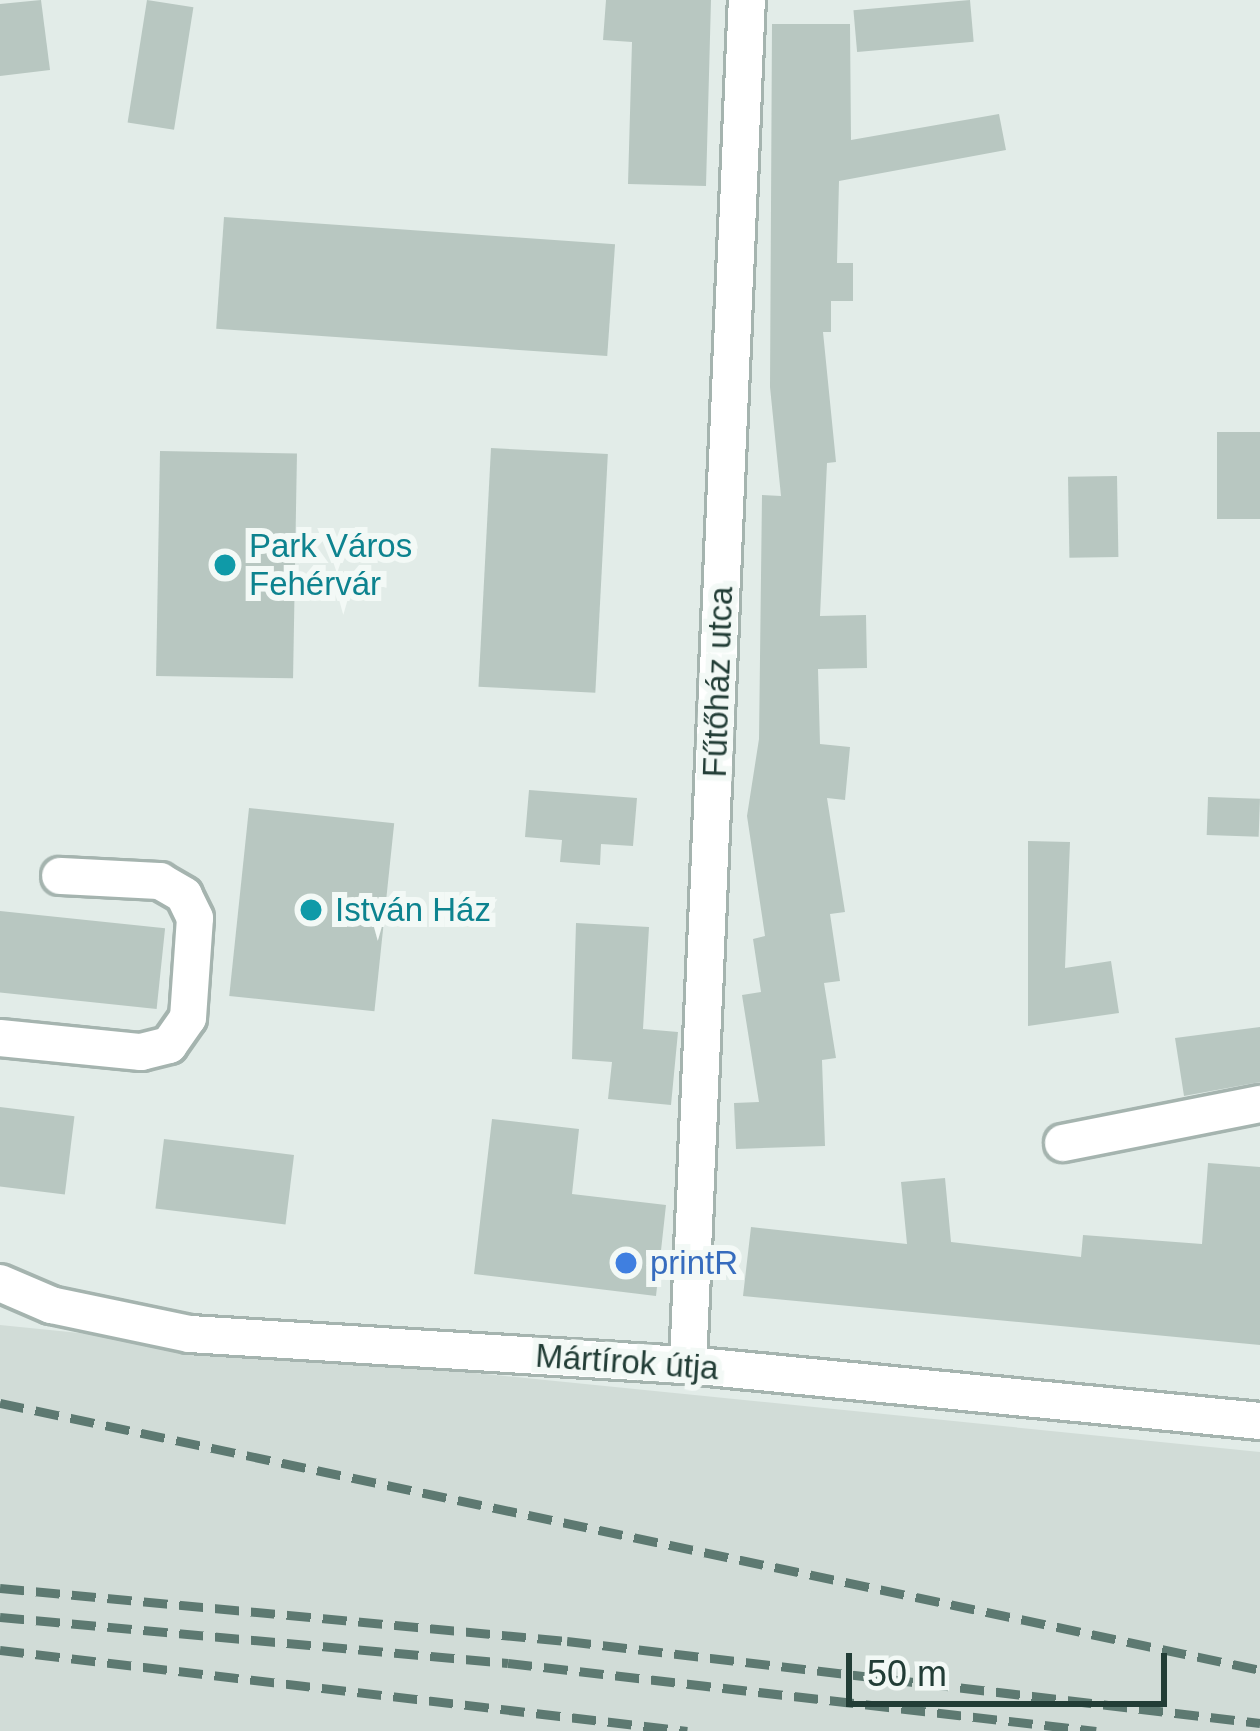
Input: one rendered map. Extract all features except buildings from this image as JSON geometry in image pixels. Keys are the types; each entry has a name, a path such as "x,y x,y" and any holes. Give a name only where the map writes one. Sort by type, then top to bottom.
{"street":[{"name":"Fűtőház utca","path":"688,1365 747,0"},
{"path":"0,1038 140,1052 169,1045 188,1018 195,918 184,895 160,880 60,876"},
{"path":"1063,1143 1260,1104"},
{"name":"Mártírok útja","path":"0,1283 50,1304 190,1334 688,1365 1260,1421"}],"shaded area":[{"path":"0,1325 1260,1452 1260,1731 0,1731"}],"railway":[{"path":"0,1403 1260,1670"},
{"path":"0,1588 567,1641 1260,1723"},
{"path":"0,1617 508,1663 1096,1731"},
{"path":"0,1650 687,1731"}],"place":[{"name":"Park Város Fehérvár","path":"225,565"},
{"name":"István Ház","path":"311,910"},
{"name":"printR","path":"626,1263"}]}
